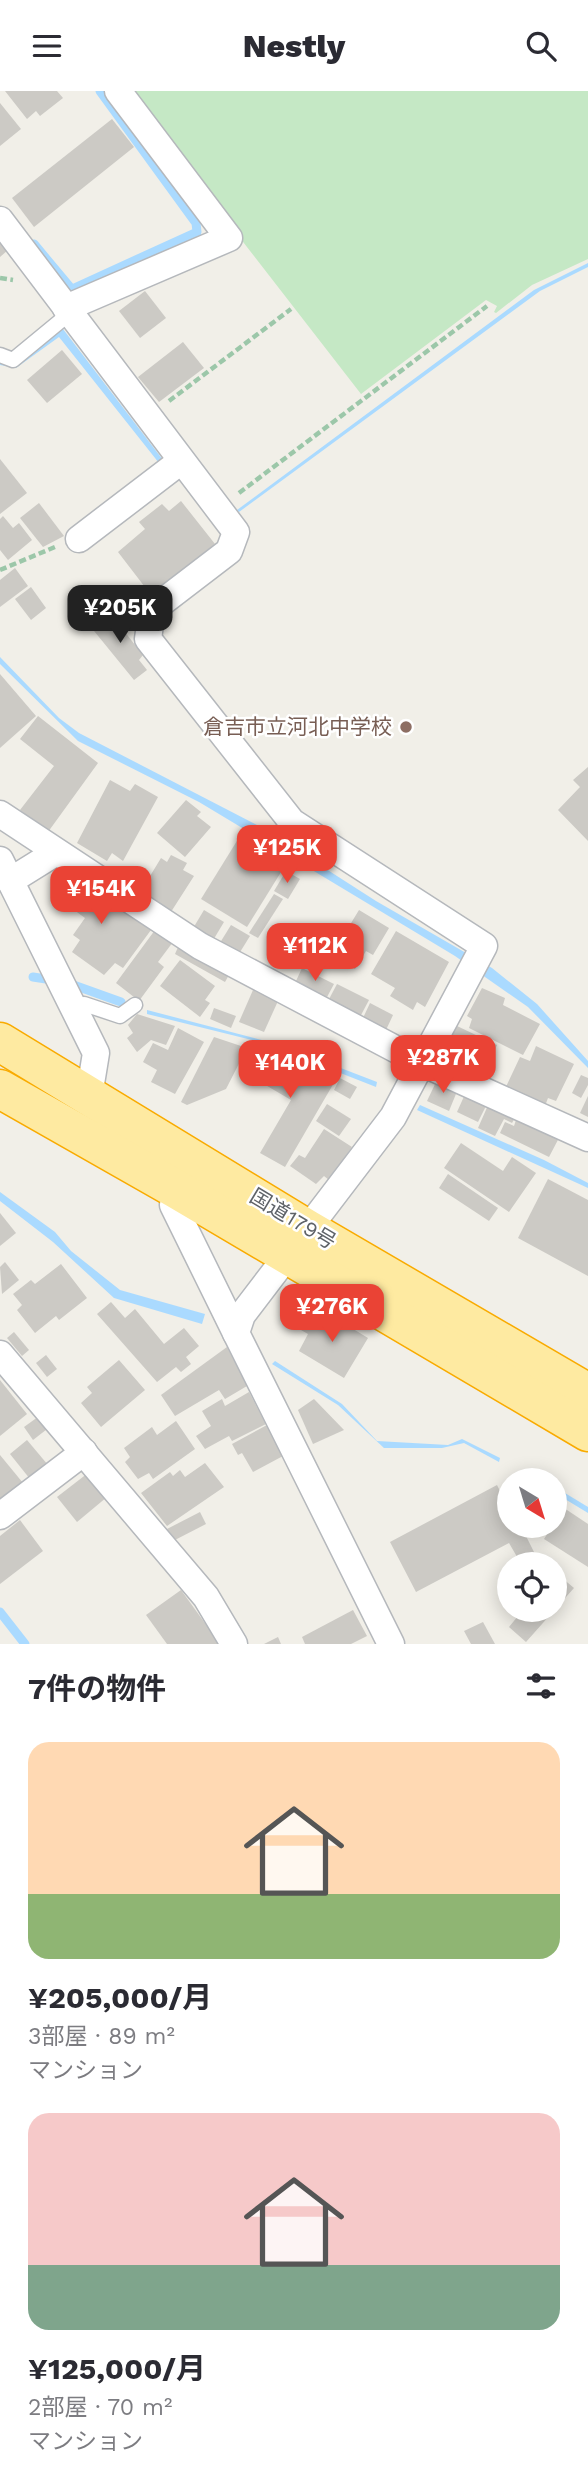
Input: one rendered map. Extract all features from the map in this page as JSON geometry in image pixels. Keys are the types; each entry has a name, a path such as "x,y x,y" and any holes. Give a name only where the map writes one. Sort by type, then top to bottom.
{"highway":[{"name":"国道179号","path":"0,1042 89,1096 298,1243 588,1432"},
{"name":"国道179号","path":"2,1097 176,1189 298,1243 588,1393"}],"street":[{"path":"68,310 229,238 118,91"},
{"path":"0,220 236,533 229,551 152,610 148,639 292,822 484,946 393,1117 242,1315 236,1333"},
{"path":"79,539 181,461"},
{"path":"0,814 55,853 200,946 420,1062 588,1138"},
{"path":"8,877 55,853"},
{"path":"0,915 8,877"},
{"path":"8,877 96,1053 89,1096"},
{"path":"176,1189 173,1205 391,1644"},
{"path":"0,1355 206,1597 234,1644"},
{"path":"0,1516 84,1453"}],"lane":[{"path":"0,355 13,360 68,310"},
{"path":"73,1007 84,1004 120,1016 135,1005"}],"path":[{"path":"218,509 487,306"},
{"path":"148,417 291,309"},
{"path":"0,570 79,539"}],"green space":[{"path":"126,91 588,91 588,259 532,285 496,313 494,312 497,306 486,300 361,394"}],"water":[{"path":"588,263 588,267 540,291 239,512 237,510 534,290"},
{"path":"63,329 163,460 159,463 59,337 16,368 0,365 0,361 15,364 22,362"},
{"path":"0,657 59,718 79,733 259,826 376,901 492,968 537,1004 588,1061 588,1068 528,1007 455,956 199,802 78,741 0,664"},
{"path":"147,1010 281,1045 377,1082 376,1087 264,1043 147,1014"},
{"path":"420,1105 544,1160 588,1183 588,1188 417,1110"},
{"path":"0,1192 55,1232 71,1251 120,1290 205,1314 202,1324 114,1298 53,1242 0,1201"},
{"path":"275,1361 342,1404 377,1441 448,1445 462,1439 500,1458 499,1462 464,1443 442,1448 384,1448 338,1405 272,1364"},
{"path":"567,1494 588,1507 588,1513 567,1500"}],"building":[{"path":"5,91 57,91 63,98 40,116 36,111 27,119"},
{"path":"0,103 21,129 0,146"},
{"path":"112,119 134,147 34,227 12,198"},
{"path":"0,240 8,250 0,257"},
{"path":"145,291 166,318 140,338 119,311"},
{"path":"183,342 204,368 159,402 138,377"},
{"path":"62,350 82,374 47,403 27,380"},
{"path":"0,459 27,493 0,514"},
{"path":"181,501 215,544 151,595 118,552 145,529 139,522 162,504 169,511"},
{"path":"39,503 64,536 43,547 20,518"},
{"path":"3,516 13,528 19,523 32,540 8,560 0,550 0,519"},
{"path":"15,568 28,586 0,607 0,580"},
{"path":"31,587 46,608 31,620 15,599"},
{"path":"109,612 143,655 139,660 147,670 134,680 90,626"},
{"path":"0,674 36,716 0,748"},
{"path":"38,716 98,763 48,832 20,810 54,766 20,739"},
{"path":"588,767 588,841 558,810 580,787 573,780"},
{"path":"110,780 130,791 135,784 158,797 123,861 112,853 107,861 77,843"},
{"path":"186,800 201,812 197,816 211,827 185,857 157,833"},
{"path":"240,836 286,864 247,927 201,899"},
{"path":"171,855 187,863 183,870 194,876 169,915 157,908 160,903 141,891 161,858 167,862"},
{"path":"67,871 151,930 123,968 115,963 104,975 72,952 80,940 73,935 85,918 51,893"},
{"path":"286,871 300,879 288,899 274,891"},
{"path":"274,894 283,899 258,938 249,933"},
{"path":"204,910 224,922 212,942 192,930"},
{"path":"359,910 389,928 373,955 366,951 355,969 331,956"},
{"path":"231,925 250,936 237,957 218,946"},
{"path":"155,930 173,942 158,962 164,967 139,1001 116,983"},
{"path":"396,931 449,962 425,1007 417,1002 413,1010 390,996 395,988 371,974"},
{"path":"179,945 230,973 225,982 175,954"},
{"path":"180,960 215,986 205,1000 210,1003 200,1017 160,986"},
{"path":"302,968 334,984 327,997 296,981"},
{"path":"337,984 369,1000 360,1017 328,1001"},
{"path":"482,988 505,998 503,1005 540,1024 523,1055 469,1028 472,1019 467,1016"},
{"path":"253,990 278,1001 264,1032 239,1022"},
{"path":"370,1003 393,1015 386,1030 363,1018"},
{"path":"214,1008 236,1016 231,1028 210,1019"},
{"path":"137,1014 175,1026 166,1045 151,1040 137,1052 127,1038 133,1033 128,1025"},
{"path":"457,1026 497,1045 483,1076 439,1064"},
{"path":"178,1028 204,1042 175,1094 151,1082 157,1070 143,1062 153,1043 168,1050"},
{"path":"214,1037 247,1048 226,1089 187,1105 181,1102"},
{"path":"536,1046 574,1064 556,1101 548,1098 545,1106 504,1091 520,1057 530,1061"},
{"path":"259,1050 318,1069 335,1081 285,1167 260,1153 291,1100 245,1073"},
{"path":"581,1075 588,1078 588,1085 581,1098 572,1093"},
{"path":"340,1078 357,1087 350,1099 334,1090"},
{"path":"437,1080 458,1089 449,1111 427,1101"},
{"path":"466,1092 488,1102 478,1122 457,1112"},
{"path":"588,1096 588,1117 580,1113"},
{"path":"489,1103 516,1116 512,1123 504,1119 495,1136 478,1128"},
{"path":"327,1104 351,1119 339,1136 316,1121"},
{"path":"517,1117 560,1136 549,1157 500,1133 505,1122 514,1126"},
{"path":"324,1129 352,1147 329,1180 324,1176 316,1184 290,1166 299,1155 305,1158"},
{"path":"461,1143 503,1171 512,1157 536,1173 509,1212 444,1168"},
{"path":"448,1174 498,1208 489,1221 439,1188"},
{"path":"548,1179 588,1200 588,1276 518,1238"},
{"path":"0,1213 16,1233 0,1246"},
{"path":"5,1262 19,1280 2,1294 0,1267"},
{"path":"61,1264 87,1298 59,1320 56,1316 35,1333 17,1310 22,1305 13,1294 31,1280 35,1284"},
{"path":"111,1302 125,1318 135,1309 164,1344 184,1328 199,1346 186,1357 191,1364 181,1372 176,1367 157,1382 97,1314"},
{"path":"312,1312 342,1329 345,1324 368,1338 344,1378 299,1351 308,1334 301,1330"},
{"path":"14,1332 29,1350 22,1356 7,1338"},
{"path":"227,1347 247,1386 225,1399 219,1390 175,1416 161,1395"},
{"path":"46,1355 57,1369 47,1377 36,1363"},
{"path":"119,1360 145,1390 101,1427 81,1403 92,1393 87,1387"},
{"path":"0,1380 27,1414 0,1436"},
{"path":"249,1392 266,1424 232,1441 229,1436 205,1449 196,1436 211,1426 202,1411 222,1399 225,1406"},
{"path":"314,1399 344,1430 313,1444 298,1410"},
{"path":"42,1414 51,1426 33,1440 24,1427"},
{"path":"176,1421 195,1449 153,1479 149,1473 138,1479 125,1462 130,1457 124,1448 152,1427 157,1435"},
{"path":"267,1425 283,1456 253,1472 242,1453 238,1455 232,1444"},
{"path":"27,1440 48,1465 30,1479 10,1454"},
{"path":"0,1455 23,1483 0,1501"},
{"path":"205,1463 224,1487 167,1526 141,1493 170,1472 173,1476 180,1470 185,1477"},
{"path":"88,1473 107,1497 77,1522 57,1497"},
{"path":"497,1485 497,1538 527,1538 534,1552 514,1552 509,1543 416,1592 390,1542"},
{"path":"567,1510 588,1524 588,1567 567,1552 544,1539 567,1538"},
{"path":"200,1512 206,1524 173,1541 167,1529"},
{"path":"20,1520 43,1551 0,1584 0,1536"},
{"path":"567,1582 574,1588 567,1596"},
{"path":"181,1590 220,1644 167,1644 146,1615"},
{"path":"353,1610 367,1636 351,1644 305,1644 302,1637"},
{"path":"483,1622 495,1644 471,1644 464,1631"},
{"path":"513,1622 544,1622 526,1642 509,1627"},
{"path":"278,1637 281,1644 264,1644"}],"waterway":[{"path":"70,290 197,232 196,223 100,91"},
{"path":"34,244 69,286"},
{"path":"33,977 46,979"},
{"path":"68,983 121,1002"},
{"path":"0,1612 25,1644"}],"place":[{"name":"倉吉市立河北中学校","path":"406,727"}]}
